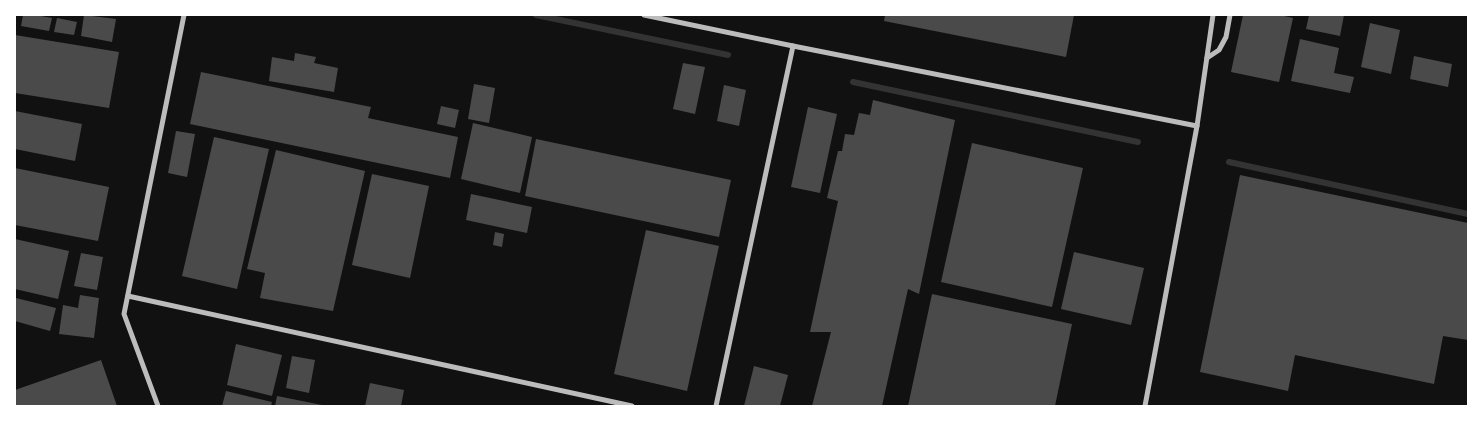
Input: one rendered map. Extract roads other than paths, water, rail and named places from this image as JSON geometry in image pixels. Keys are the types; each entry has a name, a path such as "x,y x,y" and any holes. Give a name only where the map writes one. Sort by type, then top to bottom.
{"street":[{"path":"158,406 124,314 184,15"},
{"path":"644,15 1197,126"},
{"path":"1145,406 1197,126 1213,15"},
{"path":"1207,58 1219,50 1226,37 1230,15"},
{"path":"716,406 793,46"},
{"path":"128,296 632,406"}],"waterway":[{"path":"536,15 728,55"},
{"path":"853,82 1138,142"},
{"path":"1229,162 1468,214"}]}
